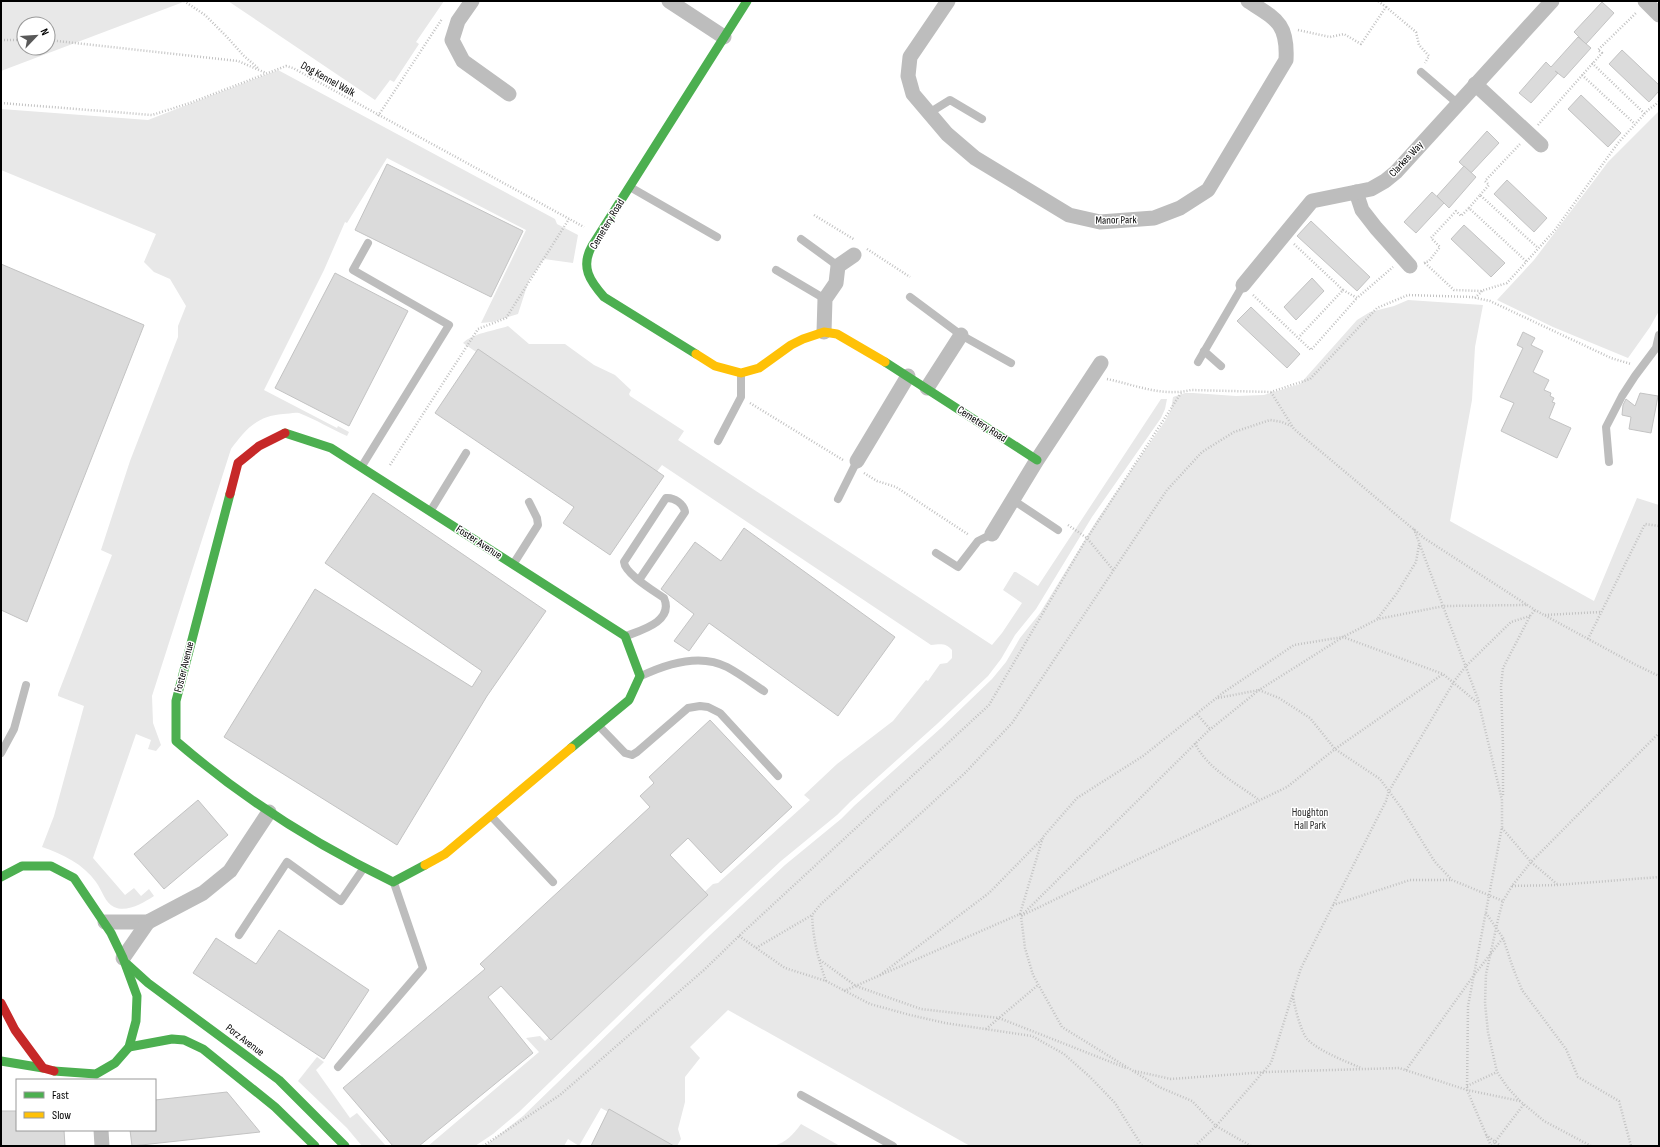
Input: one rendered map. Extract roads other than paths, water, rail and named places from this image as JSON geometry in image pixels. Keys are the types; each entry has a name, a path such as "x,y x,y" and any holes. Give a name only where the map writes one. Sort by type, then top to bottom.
{"street":[{"path":"472,1 458,22 452,40 463,61 509,94"},
{"path":"669,1 724,37"},
{"name":"Cemetery Road","path":"747,1 629,187 586,258 589,276 595,287 604,297 714,366 729,371 741,373 759,368 791,345 803,339 824,332 837,334 908,376 1037,460"},
{"name":"Manor Park","path":"948,1 910,57 908,76 913,94 947,134 975,158 1069,215 1100,222 1154,218 1180,208 1208,190 1286,60 1287,43 1282,27 1271,16 1248,1"},
{"name":"Clarkes Way","path":"1243,285 1312,201 1371,189 1385,181 1396,172 1457,103 1552,1"},
{"path":"1646,2 1659,15"},
{"path":"1475,84 1541,145"},
{"path":"1356,192 1362,210 1376,228 1413,262"},
{"path":"824,332 825,299 836,283 838,266 854,255"},
{"path":"927,388 961,334"},
{"path":"992,534 1037,460 1097,369"},
{"path":"857,461 908,376"},
{"name":"Foster Avenue","path":"393,882 363,868 269,812 200,762 176,741 176,701 238,463 258,446 285,433 331,448 381,478 625,636"},
{"path":"393,882 445,854 629,700 640,676 625,636"},
{"path":"105,922 148,922 202,893 230,871 269,812"},
{"path":"1,877 22,866 51,866 74,878 105,922 124,960 137,996 136,1021 129,1047 115,1063 97,1077 58,1072 1,1061"},
{"path":"124,960 148,922"},
{"name":"Porz Avenue","path":"124,960 148,983 279,1080 345,1146"},
{"path":"1,1003 15,1030 43,1068"},
{"path":"129,1047 172,1039 184,1040 203,1049 275,1107 314,1146"},
{"path":"101,1131 102,1146"}],"lane":[{"path":"1421,72 1457,103"},
{"path":"929,113 950,100 982,119"},
{"path":"629,187 717,237"},
{"path":"801,239 838,266"},
{"path":"362,466 449,326 353,270 368,243"},
{"path":"776,270 825,299"},
{"path":"1198,362 1243,285"},
{"path":"910,297 961,334 1011,363"},
{"path":"1609,462 1606,427 1622,396 1642,365 1658,351 1659,335"},
{"path":"1204,351 1221,366"},
{"path":"718,441 741,397 741,373"},
{"path":"431,511 466,453"},
{"path":"838,499 857,461"},
{"path":"625,636 651,626 657,622 666,609 664,598 639,580 626,570 624,562 666,498 674,498 684,506 685,512 639,580"},
{"path":"1013,500 1058,530"},
{"path":"513,564 538,525 529,502"},
{"path":"936,553 958,567 978,541 992,534"},
{"path":"640,676 655,669 676,663 691,661 713,662 726,667 764,691"},
{"path":"1,753 14,729 26,685"},
{"path":"598,725 625,753 632,755 638,752 688,708 700,706 708,707 720,713 778,776"},
{"path":"491,816 553,882"},
{"path":"238,935 287,862 341,901 363,868"},
{"path":"338,1067 423,968 393,882"},
{"path":"801,1095 894,1146"}],"park label":[{"name":"Houghton Hall Park","path":"1310,818"}]}
